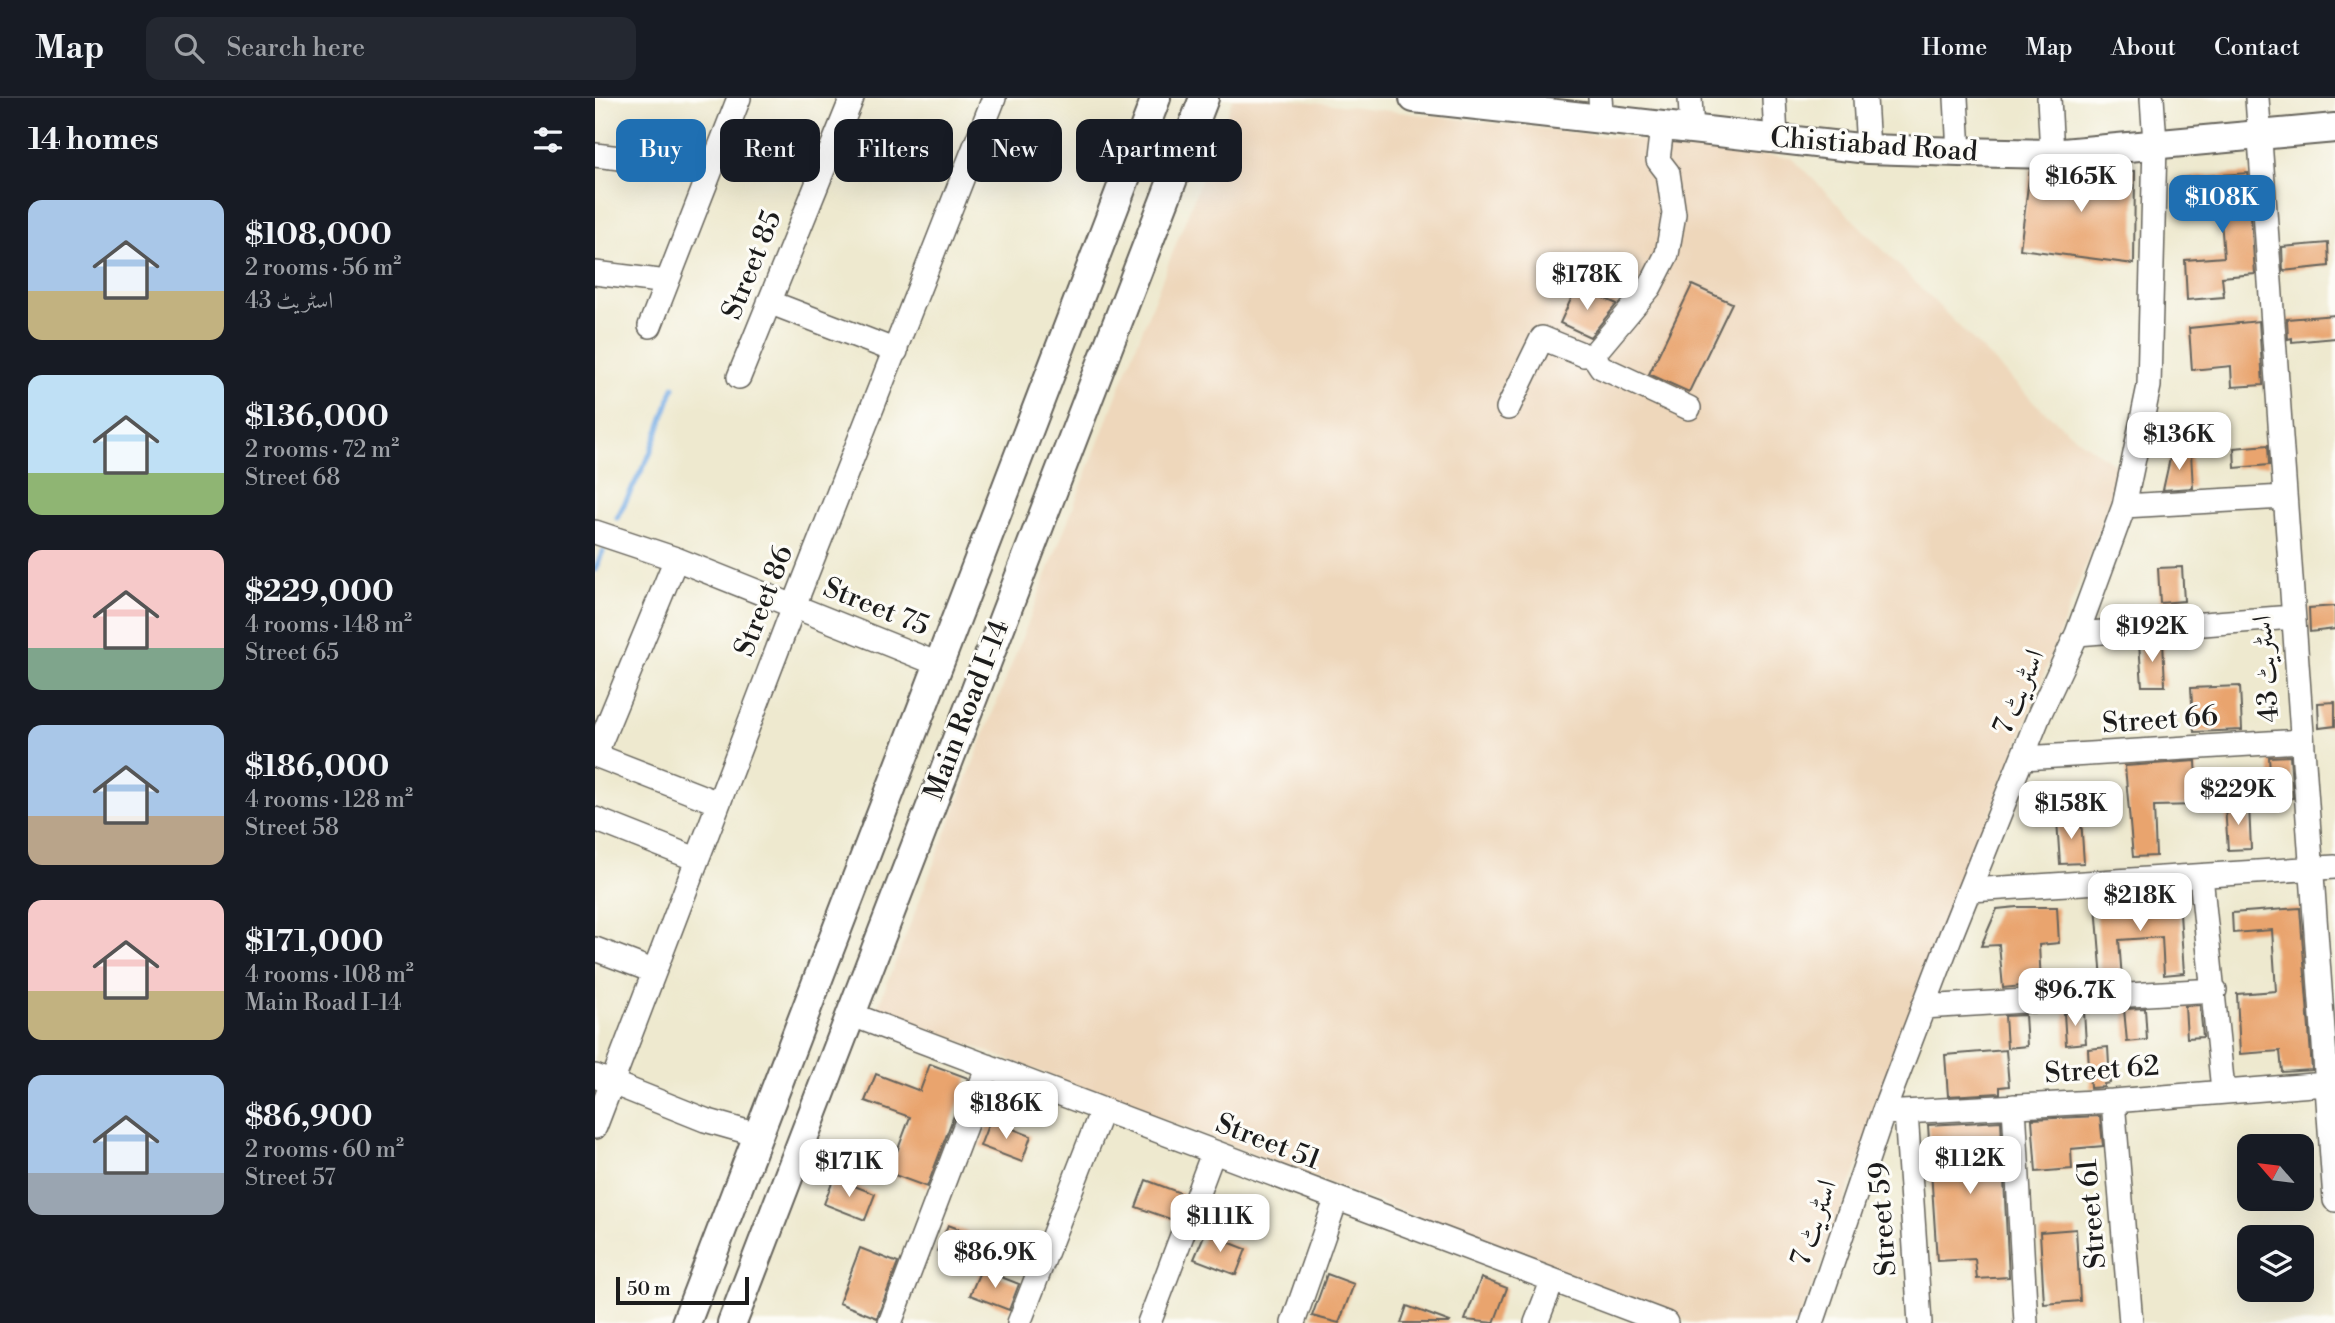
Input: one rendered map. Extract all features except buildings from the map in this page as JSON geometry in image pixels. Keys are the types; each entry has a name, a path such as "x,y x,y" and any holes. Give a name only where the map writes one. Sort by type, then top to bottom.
{"main road":[{"name":"Main Road I-14","path":"686,1323 1156,98"},
{"name":"Main Road I-14","path":"737,1322 847,1022 1204,98"},
{"name":"Chistiabad Road","path":"1420,98 1601,109 1662,127 1692,131 1868,149 1959,152 2052,154 2335,128"},
{"path":"803,1016 847,1022"}],"street":[{"path":"650,326 739,98"},
{"name":"Street 85","path":"739,377 852,98"},
{"name":"Street 86","path":"595,1127 603,1079 653,971 994,98"},
{"path":"1690,98 1692,131"},
{"path":"1774,98 1776,139"},
{"path":"1865,98 1868,149"},
{"path":"1956,98 1959,152"},
{"path":"2049,98 2052,154"},
{"name":"اسٹریٹ 7","path":"1812,1323 1883,1113 1923,1007 2023,758 2077,634 2124,506 2149,386 2155,143 2152,98"},
{"name":"اسٹریٹ 43","path":"2257,98 2335,1200"},
{"path":"1508,408 1542,338 1584,355 1593,355 1650,288 1667,254 1674,214 1668,173 1658,160 1662,127"},
{"path":"595,155 711,169"},
{"path":"595,273 667,282"},
{"path":"769,302 895,351"},
{"path":"1593,355 1601,367 1689,408"},
{"path":"2124,506 2284,497"},
{"name":"Street 75","path":"595,532 676,559 938,664"},
{"path":"676,559 595,755 718,803"},
{"path":"2077,634 2292,617"},
{"name":"Street 66","path":"2023,758 2301,741"},
{"path":"595,819 696,859"},
{"path":"1971,890 2335,867"},
{"path":"2201,876 2215,990 2223,1090"},
{"path":"595,948 653,971"},
{"path":"1923,1007 2215,990"},
{"name":"Street 51","path":"847,1022 988,1066 1666,1323"},
{"path":"890,1323 988,1066"},
{"path":"603,1079 705,1120 758,1135"},
{"name":"Street 62","path":"1883,1113 2113,1101 2223,1090 2326,1084"},
{"name":"Street 61","path":"2113,1101 2131,1323"},
{"path":"2014,1106 2026,1323"},
{"path":"1019,1323 1102,1110"},
{"name":"Street 59","path":"1906,1112 1920,1323"},
{"path":"1149,1323 1213,1153"},
{"path":"1293,1323 1336,1200"},
{"path":"1536,1323 1552,1282"}],"shaded area":[{"path":"1233,98 1280,98 1792,158 2035,403 2076,438 2122,469 1798,1323 1692,1323 877,1009 1200,182 1242,182 1242,119 1225,119"}],"waterway":[{"path":"617,518 650,454 674,387"},
{"path":"595,570 603,551"}]}
